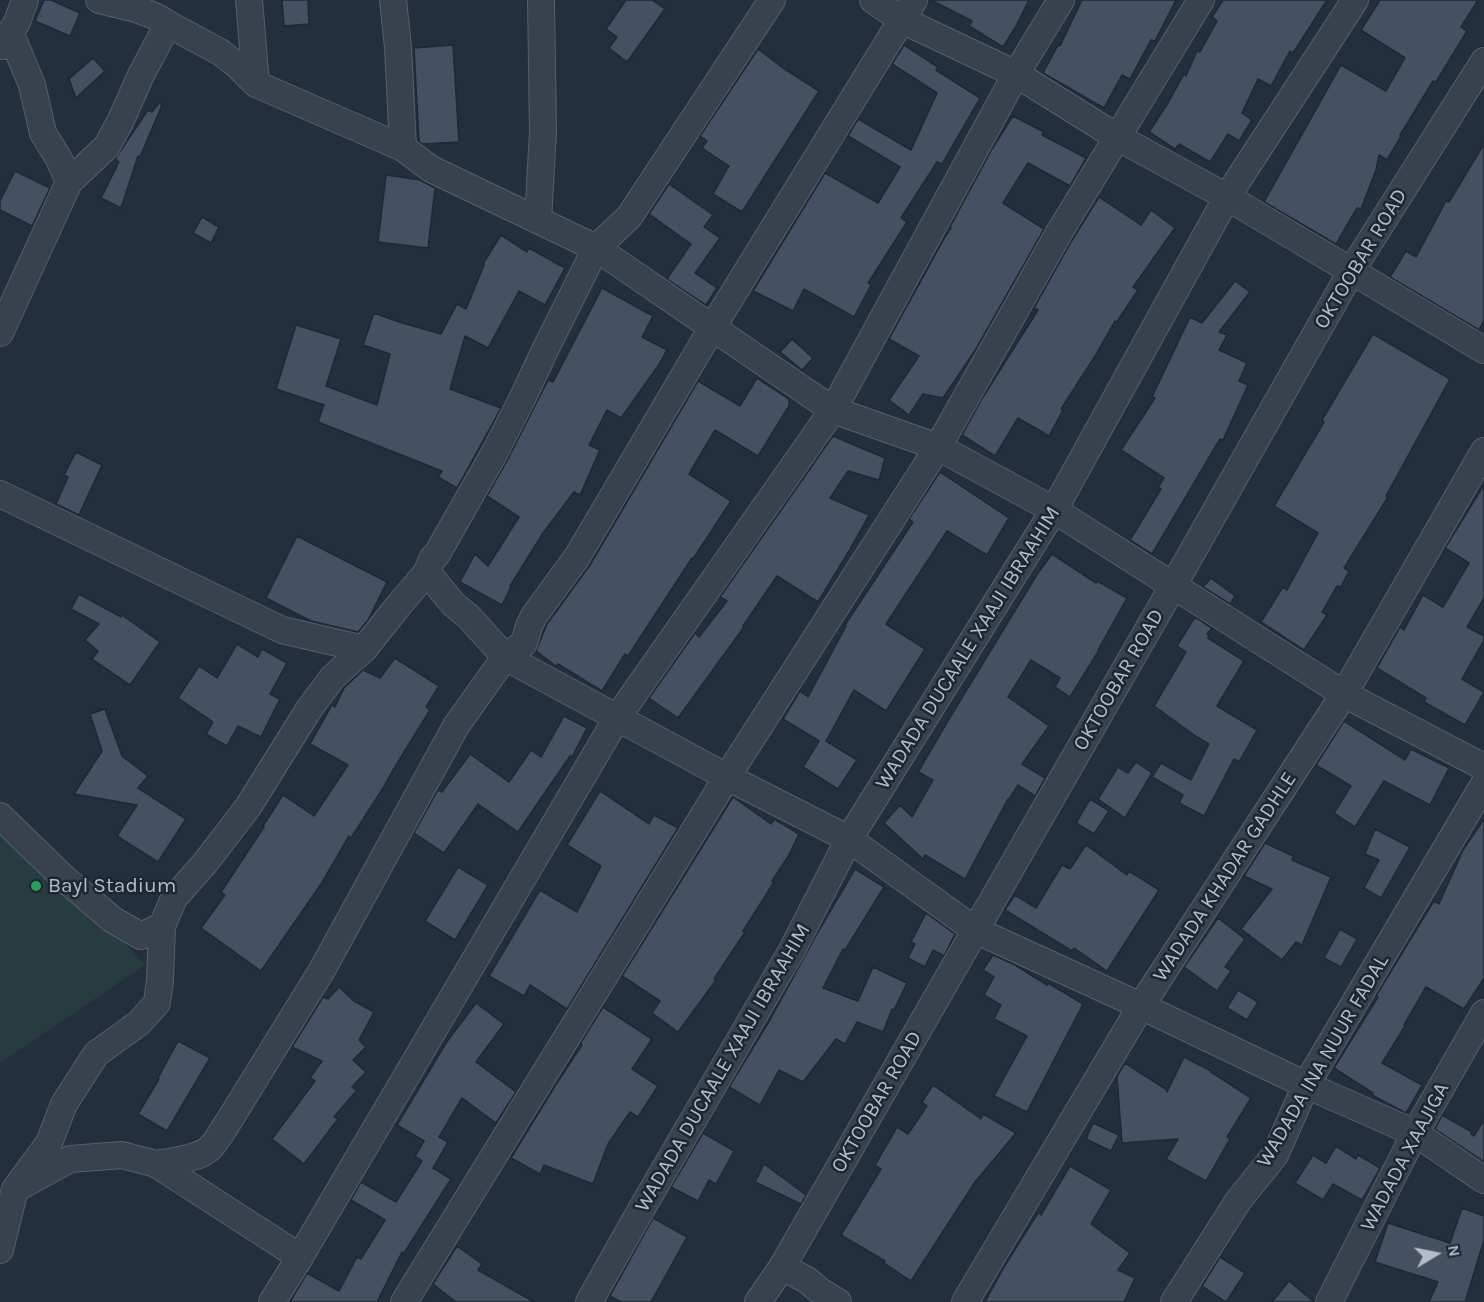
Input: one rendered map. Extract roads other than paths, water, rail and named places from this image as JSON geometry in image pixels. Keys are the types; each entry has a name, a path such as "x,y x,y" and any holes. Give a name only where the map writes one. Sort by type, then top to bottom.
{"street":[{"path":"25,0 5,42 32,85 43,133 59,159 69,182"},
{"path":"249,0 256,84"},
{"path":"393,0 404,148"},
{"path":"538,220 543,132 541,0"},
{"path":"0,1250 8,1193 49,1143 64,1104 96,1054 139,1023 157,1003 162,926 174,898 205,863 248,807 309,709 332,678 364,650 427,572 432,559 495,452 596,248 629,217 772,0"},
{"path":"873,0 908,10 1117,137 1227,197 1484,350"},
{"path":"272,1302 617,718 833,410 1016,74 1061,0"},
{"path":"404,1302 727,777 938,447 1060,231 1201,0"},
{"name":"WADADA DUCAALE XAAJI IBRAAHIM","path":"589,1302 792,950 849,839 1054,510 1227,197 1355,0"},
{"path":"107,1 160,19 220,52 256,84 404,148 431,169 596,248 833,410 938,447 1054,510 1344,694 1484,767"},
{"path":"156,1164 202,1154 210,1148 227,1124 322,970 456,726 505,657 524,643 534,616 577,557 712,328 908,10"},
{"path":"0,333 69,182 107,146 168,24"},
{"name":"OKTOOBAR ROAD","path":"758,1302 782,1267 1352,270 1484,61"},
{"name":"WADADA KHADAR GADHLE","path":"964,1302 1141,1006 1344,694 1484,451"},
{"path":"0,494 282,630 364,650"},
{"path":"427,572 453,604 469,617 505,657 727,777 849,839 975,930 1306,1085 1415,1133 1484,1180"},
{"name":"WADADA INA NUUR FADAL","path":"1174,1302 1238,1201 1275,1155 1306,1085 1484,784"},
{"path":"0,816 66,880 113,920 141,936 162,926"},
{"name":"WADADA XAAJIGA","path":"1329,1302 1415,1133 1484,1013"},
{"path":"8,1193 70,1159 122,1155 156,1164 300,1257"},
{"path":"782,1267 807,1280 838,1302"}],"place":[{"name":"Bayl Stadium","path":"36,886"}]}
